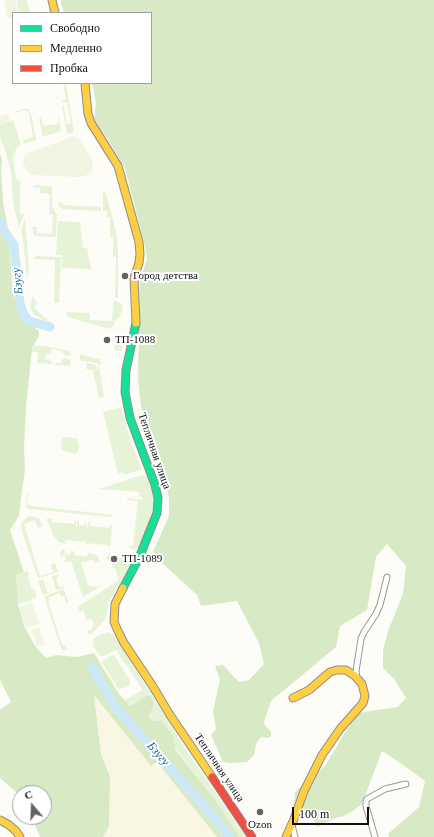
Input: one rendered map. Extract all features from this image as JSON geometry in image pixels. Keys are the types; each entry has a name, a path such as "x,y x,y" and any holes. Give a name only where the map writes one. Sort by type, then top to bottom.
{"street":[{"path":"52,0 56,12"},
{"name":"Тепличная улица","path":"85,84 88,114 91,123 118,166 139,242 139,263 134,278 136,319 126,370 125,392 130,418 155,485 158,498 157,513 139,558 118,596 115,604 114,618 124,643 152,685 170,716 252,837"},
{"path":"358,680 356,670 361,639 380,605 387,577"},
{"path":"286,837 304,791 322,755 340,729 363,703 365,696 362,684 355,676 346,670 338,670 330,672 309,690 293,698"},
{"path":"375,837 366,806 367,798 385,789 406,784"},
{"path":"0,820 9,825 20,837"},
{"path":"0,824 9,825"},
{"path":"291,824 295,837"}],"shaded area":[{"path":"94,694 151,766 157,761 217,837 103,837 109,826 110,777 101,754"}],"green space":[{"path":"4,0 16,0 18,12 12,12 12,17 7,18"},
{"path":"17,0 26,0 31,12 19,12"},
{"path":"61,0 434,0 434,837 389,837 388,834 419,807 425,781 382,751 362,804 354,810 344,816 335,818 317,827 314,817 299,815 294,808 295,792 325,766 357,713 398,707 406,698 394,679 383,668 383,650 388,631 403,594 406,566 387,544 376,557 367,610 340,626 336,647 271,701 264,724 271,732 271,736 268,738 261,737 256,744 254,755 247,762 223,762 211,735 216,729 213,711 220,680 215,666 223,665 239,682 249,680 264,664 259,643 237,601 201,606 197,595 152,554 169,516 169,498 166,484 150,445 141,407 138,378 140,279 147,259 125,168 94,120 96,103 92,84 152,84 152,12 64,12"},
{"path":"63,84 66,84 74,132 67,134 62,106 64,106 67,124 71,123 67,102 63,103 62,100 66,99"},
{"path":"28,109 31,114 36,140 23,144 24,140 33,137 29,113 25,110 15,113 16,111"},
{"path":"8,114 10,121 0,125 0,116"},
{"path":"41,117 43,126 58,124 59,119 61,131 43,137 39,118"},
{"path":"13,120 21,145 19,145 15,151 13,157 17,180 23,183 20,183 20,214 24,214 19,228 13,201 11,171 0,137 0,125"},
{"path":"73,136 79,138 92,160 93,167 89,174 79,177 31,175 28,173 23,162 23,159 27,153"},
{"path":"0,153 2,161 1,170 3,202 8,229 13,294 23,319 39,331 39,336 32,348 26,407 24,447 25,471 19,516 10,530 24,572 16,575 18,604 25,628 36,647 46,658 56,655 76,657 94,653 119,694 130,706 146,696 151,696 154,703 149,717 155,721 162,720 174,737 173,741 176,744 174,750 214,798 240,837 217,837 157,762 151,766 94,695 101,754 110,777 109,826 103,837 40,837 35,825 52,825 52,785 12,785 12,788 0,778 0,710 11,702 0,680"},
{"path":"33,186 51,186 52,188 52,206 57,214 56,237 36,236 33,233 32,227 37,227 37,234 52,234 53,214 49,214 50,194 40,193 40,188 33,188"},
{"path":"103,191 106,193 117,236 118,298 115,298 116,257 113,257 113,237 110,237 110,217 107,217 107,211 103,211"},
{"path":"58,202 61,202 63,205 101,207 101,211 62,209"},
{"path":"25,218 29,268 27,280 21,231"},
{"path":"58,221 80,222 83,248 87,248 91,269 62,268 62,255 56,255"},
{"path":"37,256 61,257 59,303 54,303 55,260 34,259"},
{"path":"33,296 37,303 34,308 48,320 47,322 35,315 31,310 30,305"},
{"path":"114,300 123,305 120,316 110,329 68,317 66,312 90,313 90,320 112,321"},
{"path":"115,343 123,344 122,351 114,350"},
{"path":"34,346 56,348 69,351 71,354 69,356 64,355 63,351 53,349 51,350 51,354 46,354 45,359 50,360 53,364 37,363 38,352 32,352 32,348"},
{"path":"81,354 100,359 101,363 99,365 104,397 99,398 93,370 86,369 87,363 96,365 97,370 99,369 98,363 79,360"},
{"path":"65,358 70,360 71,363 69,366 55,365 55,363 61,363 61,360"},
{"path":"121,407 133,448 142,468 124,475 123,472 118,474 103,412"},
{"path":"62,437 77,438 79,449 77,453 75,454 63,451 61,448"},
{"path":"146,475 152,490 153,504 150,520 139,547 136,550 129,548 129,546 133,546 138,501 127,500 127,498 142,500 142,497 139,496 139,492 99,489"},
{"path":"27,492 27,505 114,515 111,517 29,509 26,505"},
{"path":"29,516 39,518 43,526 38,528 35,520 24,524 40,576 53,572 51,565 55,563 58,572 38,578 21,528 23,521"},
{"path":"47,518 52,519 52,524 53,522 74,524 76,521 77,526 77,521 79,521 79,525 84,525 86,522 86,527 88,522 90,522 90,526 109,528 110,525 112,525 110,541 111,546 85,543 86,540 84,540 84,542 66,540 66,544 59,542 53,535"},
{"path":"63,549 65,550 65,554 70,555 71,551 74,551 74,555 87,557 88,553 97,555 100,561 95,563 93,559 81,563 88,585 91,587 101,586 83,597 71,561 63,563 66,560 65,556 61,557 60,552"},
{"path":"110,555 112,561 117,561 117,557 122,557 122,560 127,561 128,558 133,562 108,603 105,620 91,634 88,634 87,631 91,630 94,624 91,618 87,620 83,610 79,612 78,607 119,580 110,559 107,560 106,557"},
{"path":"28,571 28,577 32,589 34,588 37,597 31,599 31,601 18,604 16,574"},
{"path":"59,574 56,578 59,587 63,586 63,588 56,590 52,576"},
{"path":"43,579 48,593 43,595 38,581"},
{"path":"64,589 68,602 66,603 64,596 61,597 60,593 49,597 50,601 48,601 62,645 65,645 66,648 67,647 67,649 62,651 44,596"},
{"path":"32,602 39,624 26,628 19,607"},
{"path":"39,627 45,644 37,646 31,629"},
{"path":"108,632 114,635 185,748 246,837 240,837 214,798 178,752 173,750 170,731 163,722 159,720 152,720 149,717 150,695 130,706 124,700 143,690 116,650 101,656 92,644 94,644 93,639"},
{"path":"113,655 130,680 129,686 119,689 102,663 103,660"}],"waterway":[{"name":"Бзугу","path":"0,221 5,232 14,245 20,304 24,315 29,321 50,327"},
{"name":"Бзугу","path":"92,667 114,705 230,837"}],"traffic: fast":[{"path":"123,588 139,558 157,513 158,498 155,485 130,418 125,392 126,370 136,323"}],"traffic: slow":[{"path":"52,0 55,12"},
{"path":"85,84 88,114 91,123 118,166 139,242 139,263 134,278 136,323"},
{"path":"123,588 115,604 114,622 118,631 124,643 170,715 212,777"},
{"path":"286,837 304,791 322,755 340,729 363,703 365,696 362,684 355,676 346,670 337,670 330,672 309,690 293,698"},
{"path":"0,820 9,825 20,837"}],"traffic: jam":[{"path":"212,777 252,837"}],"place":[{"name":"Город детства","path":"125,276"},
{"name":"ТП-1088","path":"107,340"},
{"name":"ТП-1089","path":"114,559"},
{"name":"Ozon","path":"260,812"}]}
